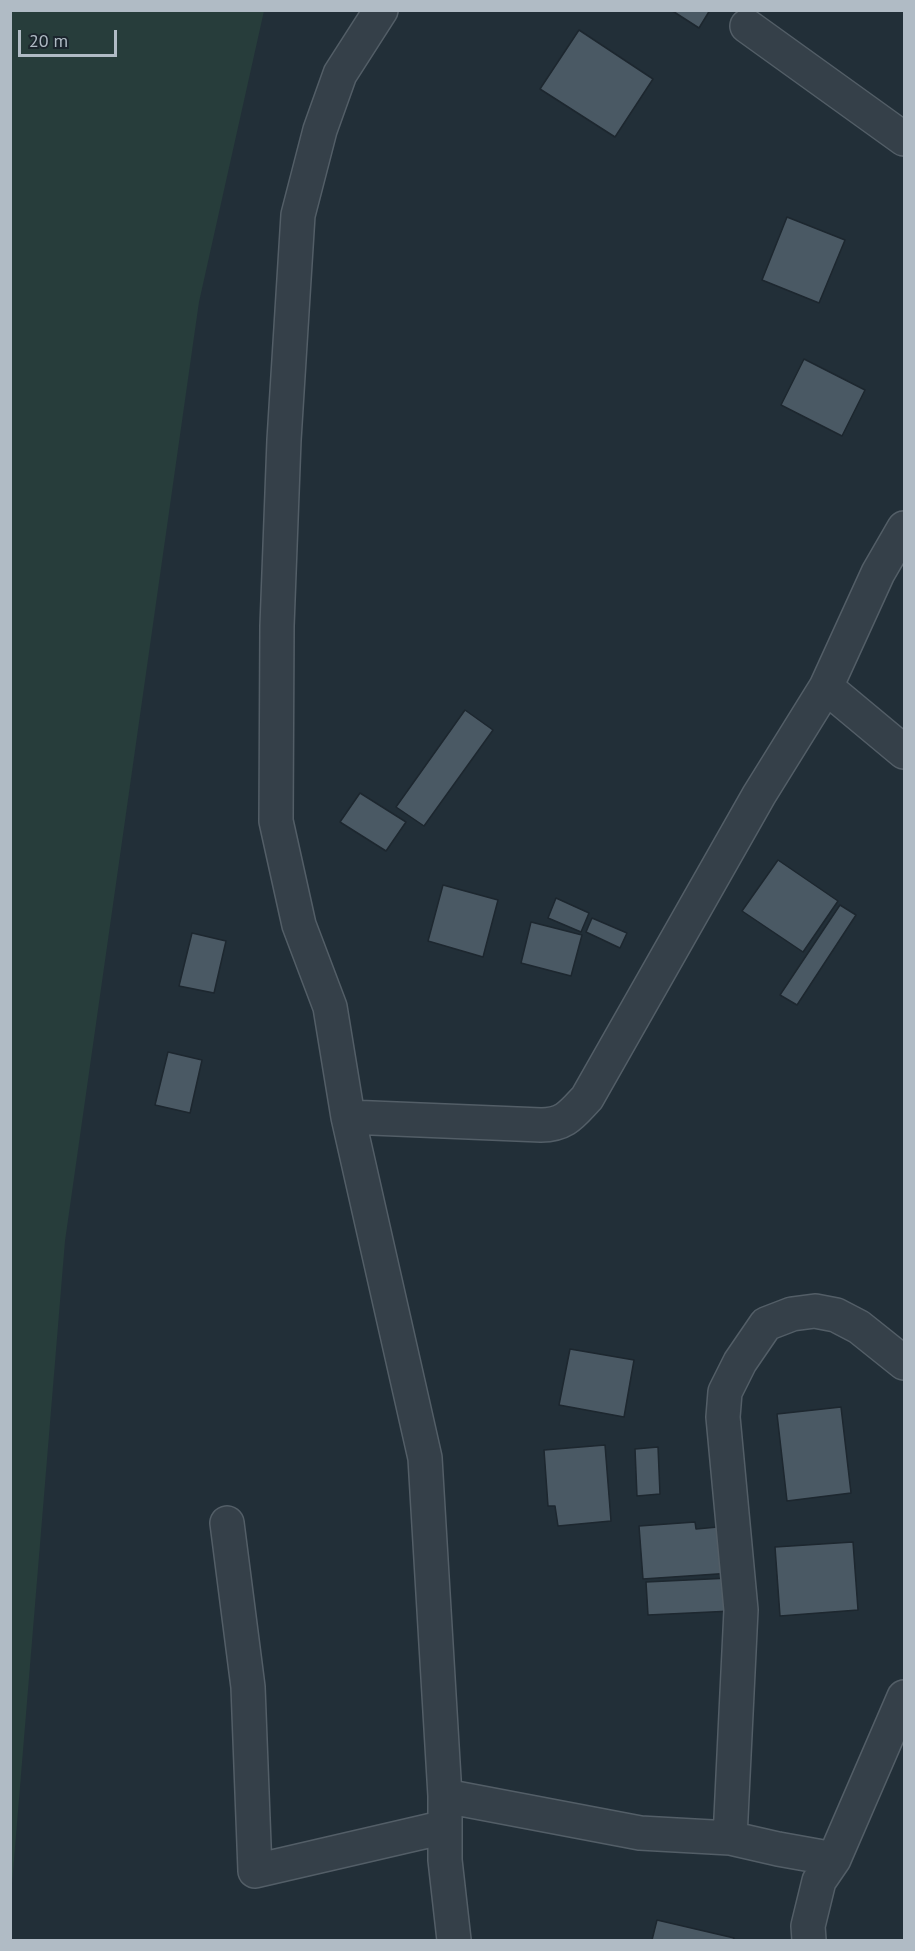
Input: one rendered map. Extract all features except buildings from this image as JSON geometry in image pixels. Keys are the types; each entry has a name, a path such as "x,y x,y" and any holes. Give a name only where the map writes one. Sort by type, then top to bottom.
{"street":[{"path":"381,10 340,74 320,130 298,215 284,440 277,626 276,820 299,925 330,1007 348,1117 425,1458 445,1811 445,1860 454,1941"},
{"path":"747,26 904,139"},
{"path":"348,1117 553,1125 567,1119 587,1098 759,795 826,687 878,573 904,528"},
{"path":"826,687 904,752"},
{"path":"729,1838 741,1610 723,1417 725,1392 740,1362 766,1324 792,1314 815,1311 836,1315 859,1327 904,1363"},
{"path":"226,1523 248,1687 255,1871 445,1811 640,1833 729,1838 778,1850 834,1859"},
{"path":"809,1941 808,1926 819,1881 834,1859 904,1697"}],"green space":[{"path":"11,10 264,11 199,302 65,1241 11,1896"}]}
